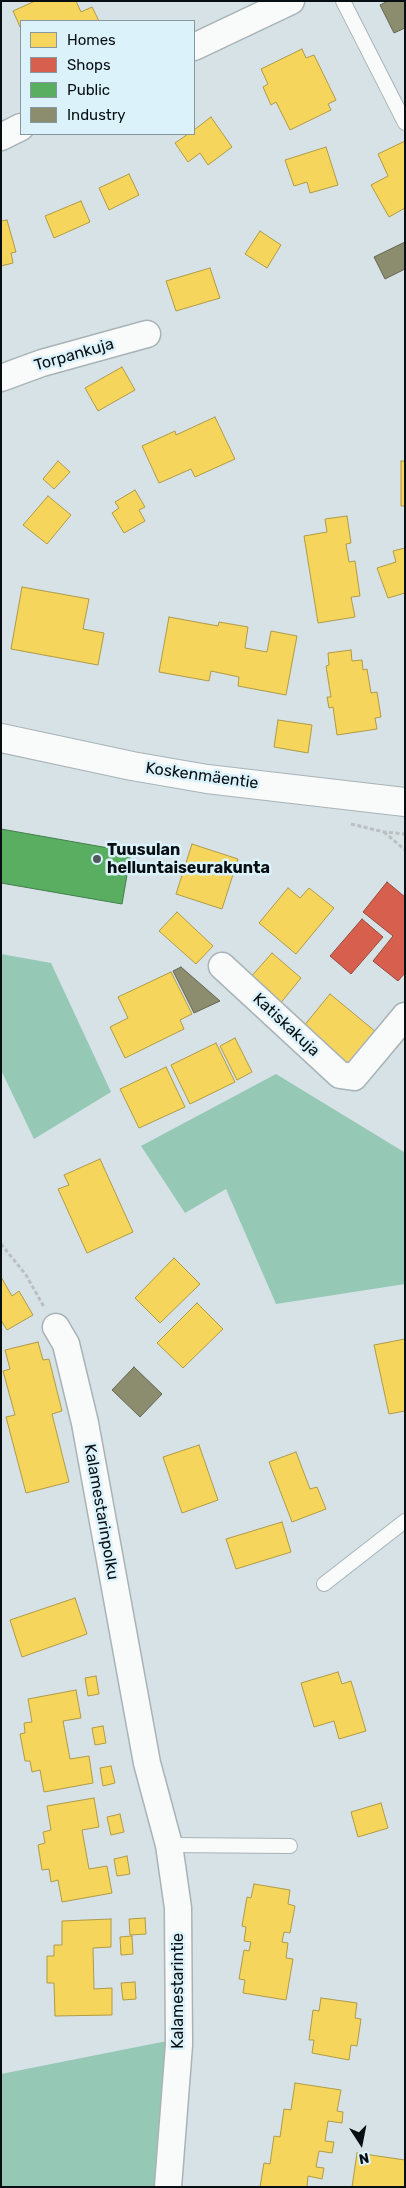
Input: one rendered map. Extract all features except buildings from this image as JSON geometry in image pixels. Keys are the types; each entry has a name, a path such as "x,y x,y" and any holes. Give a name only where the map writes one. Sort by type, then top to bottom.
{"street":[{"path":"195,46 291,1"},
{"path":"1,136 20,127"},
{"name":"Torpankuja","path":"1,378 42,363 147,334"},
{"name":"Koskenmäentie","path":"1,738 123,764 207,779 405,802"},
{"name":"Katiskakuja","path":"222,966 340,1075 354,1076 405,1016"},
{"name":"Kalamestarinpolku","path":"56,1327 66,1344 85,1423 147,1763 157,1798"},
{"name":"Kalamestarintie","path":"157,1798 169,1845 178,1908 180,2016 168,2187"}],"lane":[{"path":"343,1 405,123"},
{"path":"324,1584 405,1521"},
{"path":"169,1845 290,1846"}],"path":[{"path":"384,832 405,850"},
{"path":"1,1244 26,1275 56,1327"}],"green space":[{"path":"1,954 51,963 111,1092 34,1139 1,1070"},
{"path":"276,1074 404,1152 405,1284 276,1304 226,1189 185,1213 141,1146"},
{"path":"172,2040 158,2187 1,2187 1,2074"}],"place":[{"name":"Tuusulan helluntaiseurakunta","path":"97,859"}]}
